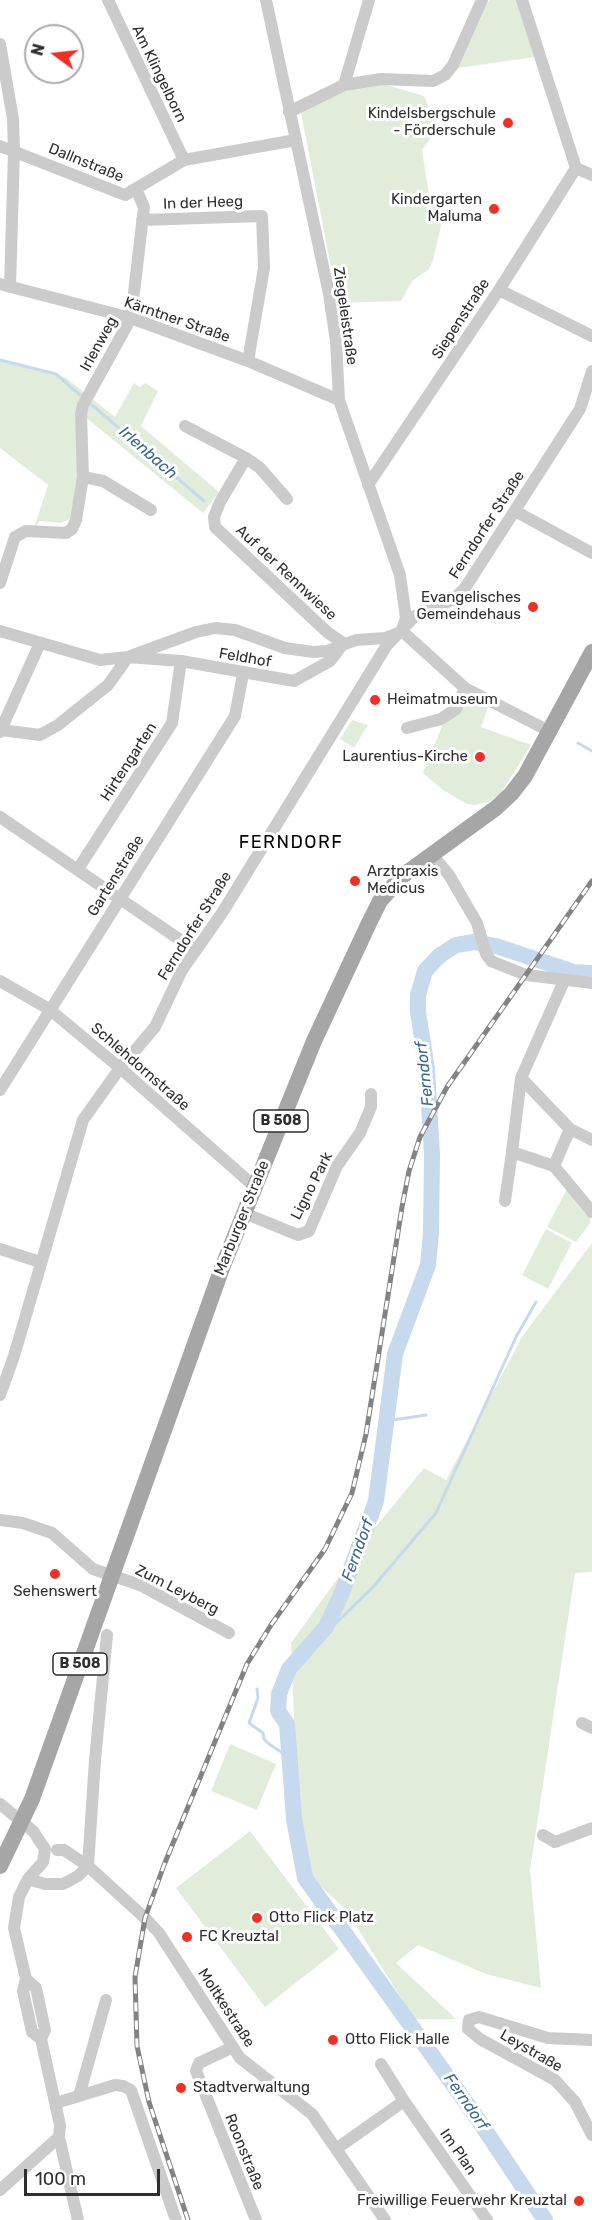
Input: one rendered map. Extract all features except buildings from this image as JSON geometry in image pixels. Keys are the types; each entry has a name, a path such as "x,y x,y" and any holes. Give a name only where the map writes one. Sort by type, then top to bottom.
{"main road":[{"name":"Marburger Straße","path":"0,1866 22,1822 254,1186 319,1031 380,901 401,877 511,794 525,776 592,652"}],"street":[{"name":"Am Klingelborn","path":"108,0 184,160"},
{"name":"Ziegeleistraße","path":"266,0 329,294 336,341 339,400 400,575 406,618 402,632"},
{"path":"344,85 369,0"},
{"path":"289,112 344,85 381,79 433,81 444,75 453,65 482,0"},
{"path":"522,0 576,168 592,175"},
{"path":"0,44 13,119 14,151 5,285"},
{"name":"Dallnstraße","path":"0,146 125,195 184,160 296,140"},
{"name":"Siepenstraße","path":"368,485 499,290 576,168"},
{"name":"Irlenweg","path":"0,583 15,537 26,531 66,533 72,529 76,520 82,477 81,414 83,405 131,318 144,207 136,189"},
{"name":"In der Heeg","path":"142,220 262,216 264,268 248,361"},
{"name":"Kärntner Straße","path":"5,285 131,318 248,361 339,400"},
{"path":"499,290 592,336"},
{"name":"Ferndorfer Straße","path":"0,1395 14,1356 83,1120 120,1068 154,1027 182,970 222,912 387,645 415,616 454,599 465,588 580,409 592,371"},
{"path":"185,426 246,458 260,468 287,499"},
{"name":"Auf der Rennwiese","path":"246,458 220,502 214,517 215,527 312,619 343,643"},
{"path":"82,477 103,481 151,510"},
{"path":"515,511 592,553"},
{"path":"0,631 100,660 128,657 215,628 235,630 285,648 313,652 327,651 343,643 386,638 402,632 465,688 549,731"},
{"path":"40,643 0,731 40,735 58,725 108,684 128,657"},
{"name":"Feldhof","path":"128,657 181,661 243,674 294,681 330,661 343,643"},
{"name":"Hirtengarten","path":"78,869 172,723 181,661"},
{"name":"Gartenstraße","path":"0,1089 235,716 243,674"},
{"path":"407,729 441,719 456,709 465,688"},
{"path":"0,817 195,950"},
{"path":"432,855 449,875 477,922 486,954 491,961 526,975 592,983"},
{"name":"Schlehdornstraße","path":"0,981 49,1010 120,1068 254,1186"},
{"path":"505,1201 521,1078 564,981"},
{"path":"521,1078 570,1129 592,1140"},
{"name":"Ligno Park","path":"244,1213 298,1235 309,1231 337,1166 360,1132 371,1107 371,1094"},
{"path":"554,1166 570,1129"},
{"path":"512,1152 554,1166 592,1212"},
{"path":"0,1249 40,1262"},
{"name":"Zum Leyberg","path":"0,1520 23,1523 52,1533 93,1569 140,1585 229,1633"},
{"path":"28,1879 45,1884 63,1884 88,1866 107,1635"},
{"path":"0,1804 42,1841 45,1850 43,1862 28,1879 19,1897 14,1918 26,1979 36,1988 45,2030 41,2039 56,2103 60,2125 59,2137 78,2220"},
{"path":"543,1835 555,1842 592,1828"},
{"name":"Moltkestraße","path":"57,1850 64,1850 88,1866 159,1933 231,2048 250,2067 312,2114 385,2220"},
{"path":"79,2097 106,2000"},
{"name":"Leystraße","path":"592,2040 548,2038 479,2017 469,2020 468,2030 480,2039 555,2080 575,2102 592,2135"},
{"name":"Roonstraße","path":"231,2048 198,2063 195,2071 256,2220"},
{"name":"Im Plan","path":"381,2064 487,2220"},
{"path":"56,2103 115,2085 130,2090 176,2220"},
{"path":"336,2149 404,2101"},
{"path":"0,2190 59,2137"}],"green space":[{"path":"489,0 517,0 535,57 458,68"},
{"path":"380,83 424,96 437,129 422,150 429,195 436,195 441,226 429,269 412,281 401,301 338,303 301,113 346,88"},
{"path":"0,359 66,378 85,393 79,482 72,518 60,523 40,521 34,528 48,485 0,448"},
{"path":"134,383 140,387 145,383 158,391 141,426 219,492 203,513 84,416 91,398 115,417"},
{"path":"466,697 488,707 481,727 531,745 501,793 489,802 475,805 467,804 443,790 423,773 444,721"},
{"path":"352,720 368,725 354,748 340,739"},
{"path":"568,1187 591,1215 590,1223 576,1242 547,1227"},
{"path":"546,1229 572,1243 548,1289 522,1275"},
{"path":"592,1243 592,1572 575,1573 530,1870 541,1988 486,1974 418,1945 396,1963 456,2019 414,2019 346,1910 309,1875 298,1817 291,1643 369,1535 424,1468 446,1480 522,1337"},
{"path":"230,1744 276,1764 257,1810 211,1791"},
{"name":"Otto Flick Platz","path":"250,1831 339,1949 265,2007 176,1888"}],"waterway":[{"name":"Irlenbach","path":"0,360 56,374 80,395"},
{"name":"Irlenbach","path":"92,405 204,501"},
{"name":"Irlenbach","path":"578,743 592,751"},
{"name":"Ferndorf","path":"545,2220 475,2115 305,1878 294,1819 287,1724 278,1711 279,1694 289,1669 326,1627 341,1595 376,1501 395,1354 428,1265 431,1233 432,1155 427,1069 418,1012 418,995 425,971 439,956 456,945 474,942 496,946 574,972 592,973"},
{"path":"326,1627 335,1624 373,1587 436,1513 516,1337 536,1302"},
{"path":"385,1426 393,1420 426,1415"},
{"path":"257,1689 258,1698 249,1723 263,1733 264,1739 269,1744 290,1758"}],"railway":[{"path":"188,2220 149,2102 137,2046 135,1977 145,1918 164,1865 247,1664 271,1625 325,1549 352,1493 366,1434 402,1207 409,1171 420,1137 447,1087 592,881"}],"place":[{"name":"Kindelsbergschule - Förderschule","path":"508,123"},
{"name":"Kindergarten Maluma","path":"494,209"},
{"name":"Evangelisches Gemeindehaus","path":"533,607"},
{"name":"Heimatmuseum","path":"375,700"},
{"name":"Laurentius-Kirche","path":"480,757"},
{"name":"Arztpraxis Medicus","path":"355,881"},
{"name":"Sehenswert","path":"55,1574"},
{"name":"Otto Flick Platz","path":"257,1918"},
{"name":"FC Kreuztal","path":"187,1937"},
{"name":"Otto Flick Halle","path":"333,2040"},
{"name":"Stadtverwaltung","path":"181,2088"},
{"name":"Freiwillige Feuerwehr Kreuztal","path":"579,2201"}],"district":[{"name":"FERNDORF","path":"291,843"}]}
